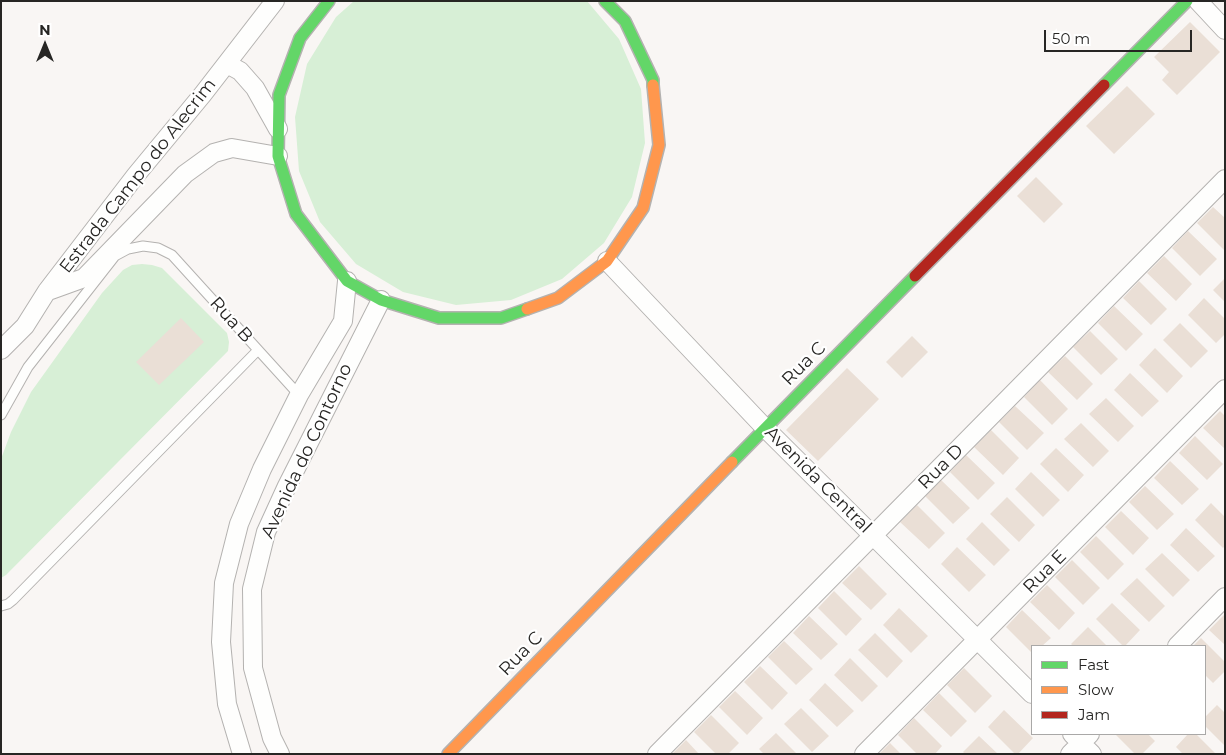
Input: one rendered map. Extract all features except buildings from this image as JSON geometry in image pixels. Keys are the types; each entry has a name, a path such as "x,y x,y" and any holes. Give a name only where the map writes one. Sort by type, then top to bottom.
{"street":[{"name":"Estrada Campo do Alecrim","path":"1,350 25,326 47,291 136,175 227,64 275,1"},
{"path":"329,1 300,38 280,95 278,156 296,214 347,282 381,300 439,318 500,318 558,298 607,261 643,208 659,145 653,80 625,21 606,1"},
{"name":"Rua C","path":"448,754 765,428 1187,1"},
{"path":"1198,1 1225,30"},
{"path":"227,64 240,71 255,88 279,131"},
{"path":"47,291 84,278 185,174 214,152 232,148 278,156"},
{"name":"Rua D","path":"658,754 1225,179"},
{"name":"Avenida Central","path":"607,261 765,428 1031,693"},
{"name":"Avenida do Contorno","path":"242,754 227,704 221,642 224,583 239,524 262,469 299,395 343,321 347,282"},
{"name":"Avenida do Contorno","path":"280,754 272,738 253,668 252,589 266,532 287,486 381,300"},
{"name":"Rua E","path":"864,754 1225,390"},
{"path":"1178,645 1225,598"}],"lane":[{"name":"Rua B","path":"1,415 28,367 115,256 128,249 143,246 158,248 172,255 258,350 13,600 1,606"},
{"path":"258,350 299,395"}],"green space":[{"path":"354,1 587,1 619,39 641,89 645,143 632,197 604,243 562,279 511,300 456,305 403,292 356,264 320,222 299,171 295,117 307,64 336,17"},
{"path":"142,264 162,268 227,333 228,351 1,578 1,459 11,432 31,392 102,293 123,270 132,265"}],"traffic: fast":[{"path":"329,1 300,38 279,95 278,156 296,214 347,281 381,300 439,318 501,318 527,309"},
{"path":"605,1 625,21 653,80 653,85"},
{"path":"1104,85 1187,1"},
{"path":"732,462 915,276"}],"traffic: slow":[{"path":"527,309 558,298 607,261 643,208 659,145 653,85"},
{"path":"448,754 732,462"}],"traffic: jam":[{"path":"915,276 1104,85"}]}
